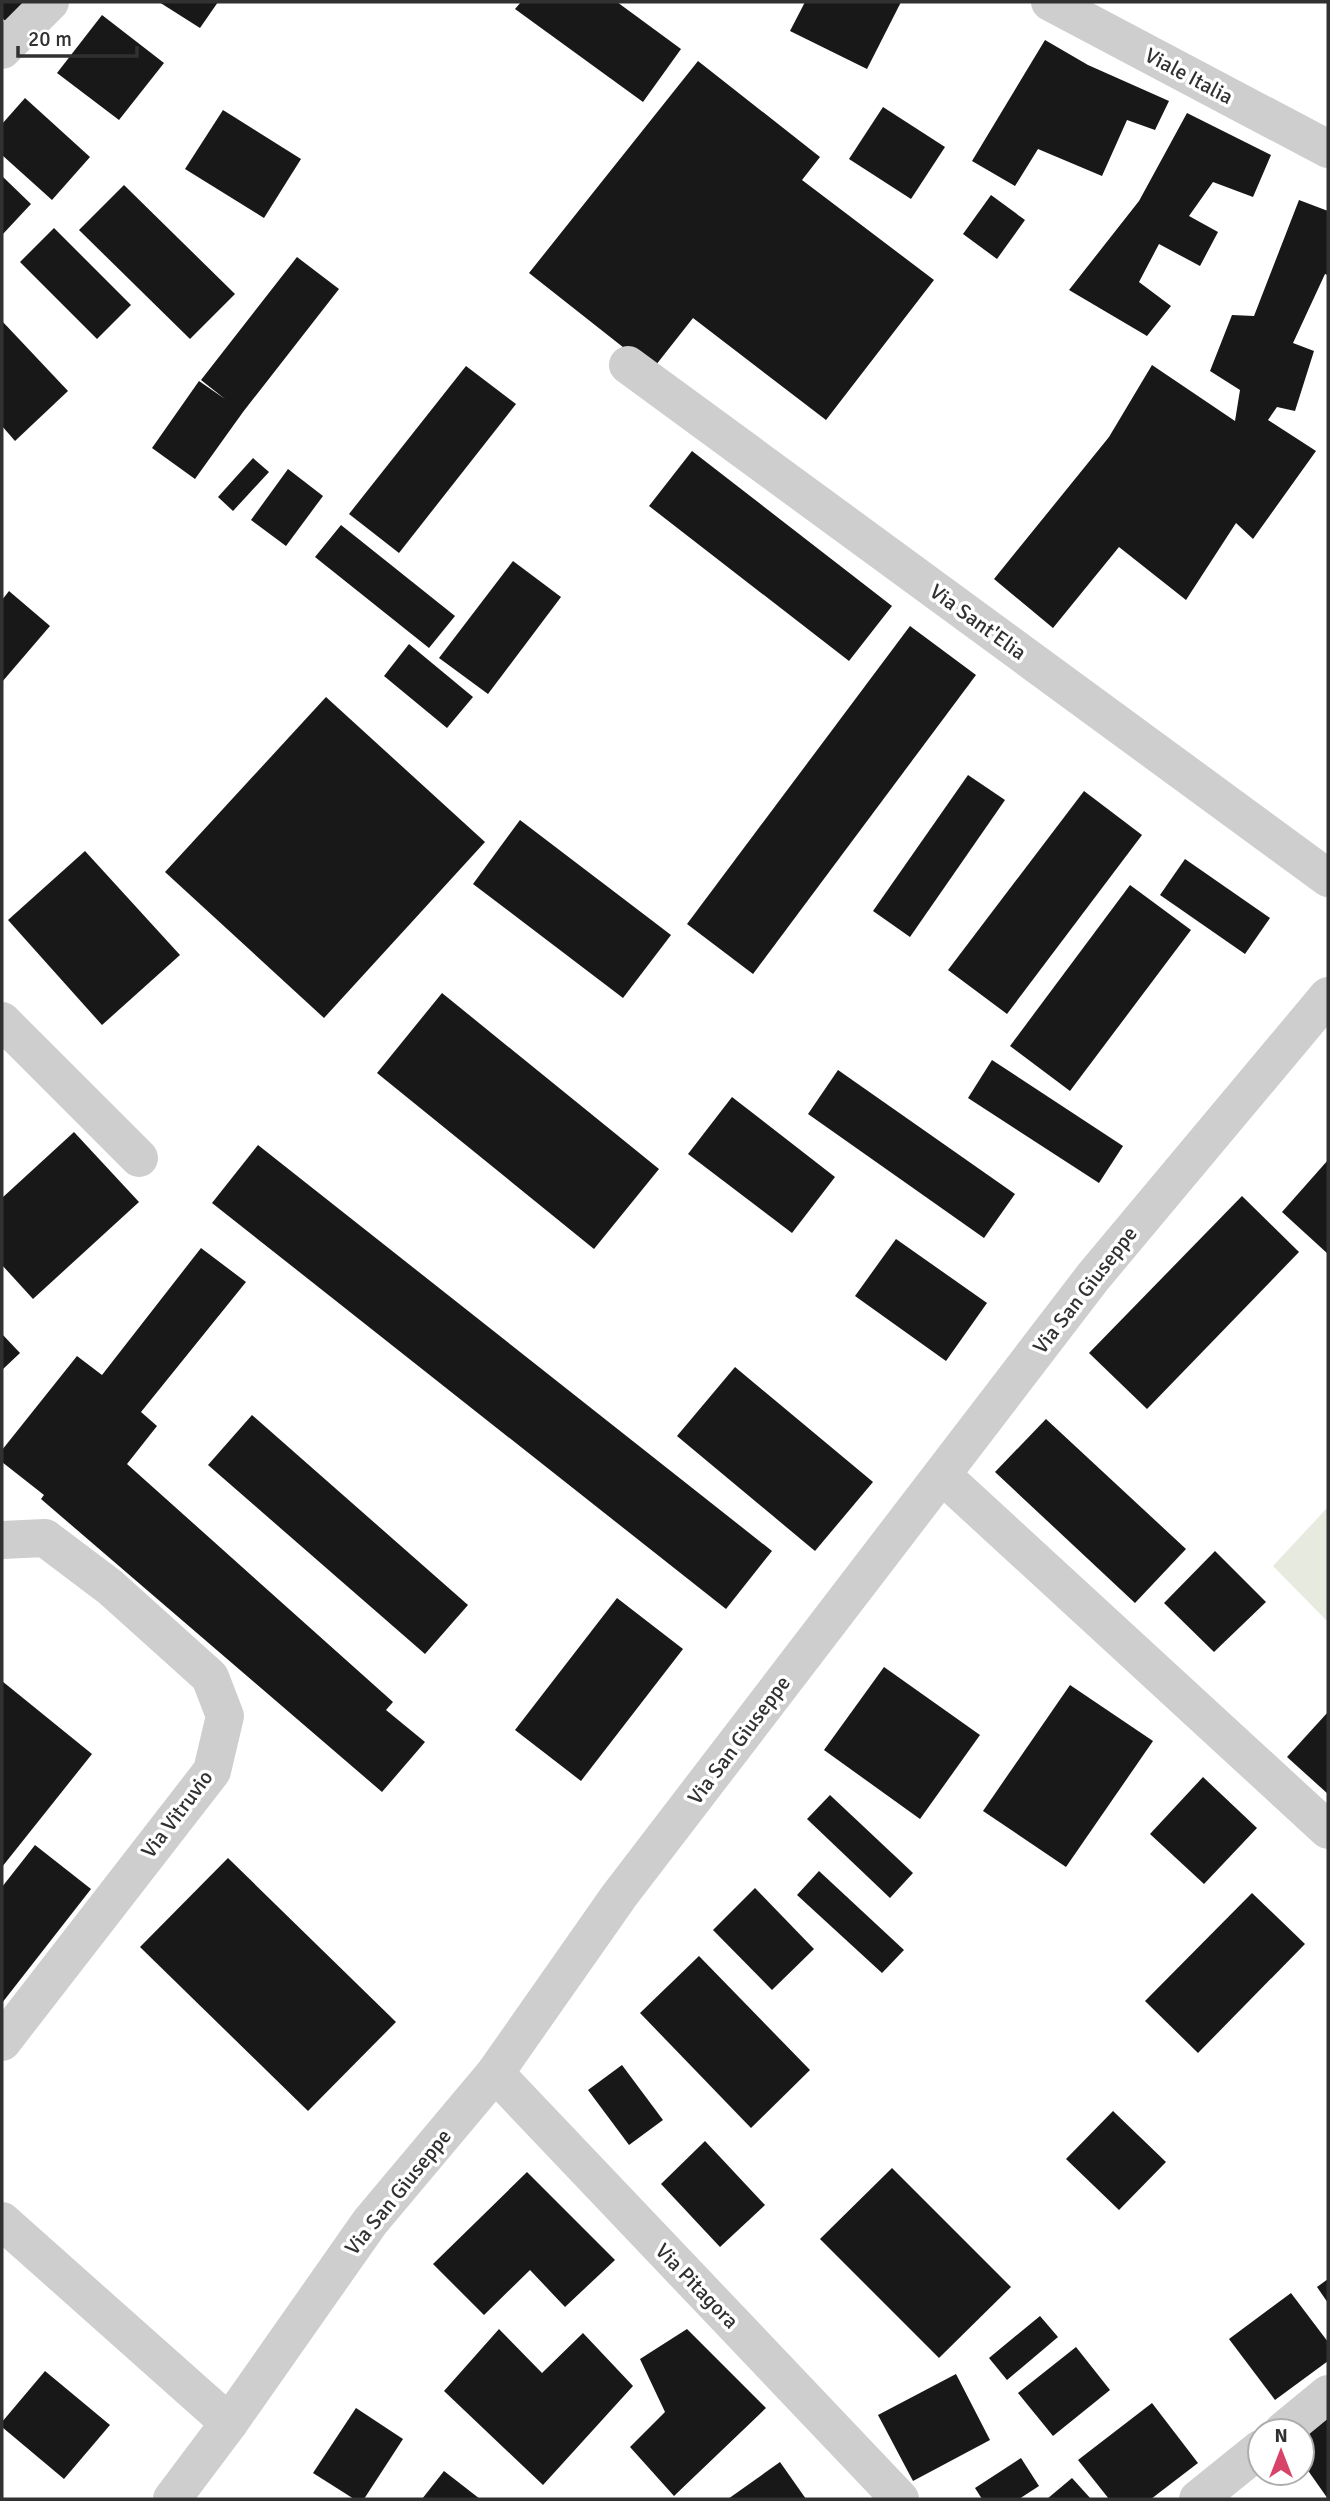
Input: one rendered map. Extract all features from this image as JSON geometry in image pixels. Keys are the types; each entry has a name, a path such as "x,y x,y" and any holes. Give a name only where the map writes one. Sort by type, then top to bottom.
{"street":[{"path":"2,51 50,2"},
{"name":"Viale Italia","path":"1050,2 1328,149"},
{"name":"Via Sant'Elia","path":"628,365 1328,878"},
{"name":"Via San Giuseppe","path":"172,2499 229,2423 370,2222 495,2073 619,1896 1093,1277 1328,996"},
{"path":"2,1021 139,1158"},
{"path":"942,1475 1328,1830"},
{"name":"Via Vitruvio","path":"2,1540 45,1538 110,1587 210,1677 225,1716 212,1771 2,2042"},
{"name":"Via Pitagora","path":"495,2073 900,2499"},
{"path":"2,2221 229,2423"},
{"path":"1300,2417 1328,2394"},
{"path":"1198,2499 1246,2460"}],"shaded area":[{"path":"1328,1507 1328,1622 1273,1566"}],"building":[{"path":"2,2 38,2 13,28 2,18"},
{"path":"159,2 218,2 200,28"},
{"path":"521,2 617,2 681,49 643,102 515,9"},
{"path":"805,2 901,2 867,69 790,31"},
{"path":"102,15 164,63 119,120 57,73"},
{"path":"1045,40 1088,65 1169,101 1155,130 1127,120 1102,176 1038,149 1015,186 972,161"},
{"path":"698,61 820,157 802,180 934,280 826,420 693,318 652,370 529,273"},
{"path":"25,98 90,157 52,200 2,155 2,124"},
{"path":"883,107 945,147 911,199 849,159"},
{"path":"223,110 301,159 264,218 185,169"},
{"path":"1187,113 1271,155 1253,197 1213,182 1189,216 1218,232 1200,266 1159,244 1139,282 1171,306 1147,336 1069,290 1139,201"},
{"path":"2,176 31,204 2,235"},
{"path":"124,185 235,294 190,339 79,230"},
{"path":"991,195 1025,220 997,259 963,234"},
{"path":"1299,200 1328,211 1328,275 1325,274 1293,343 1314,351 1295,411 1277,407 1268,420 1316,451 1253,539 1236,523 1186,600 1119,547 1053,628 994,579 1109,437 1152,365 1235,421 1240,390 1210,371 1232,315 1254,316"},
{"path":"54,228 131,305 97,339 20,262"},
{"path":"297,257 339,289 243,412 195,479 152,448 199,381 225,399 201,380"},
{"path":"2,321 68,391 15,441 2,426"},
{"path":"466,366 516,404 399,553 349,514"},
{"path":"692,451 892,606 849,661 649,506"},
{"path":"253,458 269,472 233,511 218,497"},
{"path":"288,469 323,496 286,546 251,520"},
{"path":"341,525 455,616 429,648 315,557"},
{"path":"513,561 561,597 488,694 439,658"},
{"path":"9,591 50,626 2,682 2,600"},
{"path":"910,626 976,675 753,974 687,924"},
{"path":"409,644 473,697 447,728 384,676"},
{"path":"326,697 485,842 324,1018 165,872"},
{"path":"968,775 1005,800 910,937 873,911"},
{"path":"1084,791 1142,835 1007,1014 948,970"},
{"path":"520,820 671,935 623,998 473,884"},
{"path":"85,851 180,955 102,1025 8,920"},
{"path":"1185,859 1270,918 1245,954 1160,895"},
{"path":"1130,885 1191,930 1070,1091 1010,1046"},
{"path":"442,993 659,1169 594,1249 377,1073"},
{"path":"992,1060 1123,1146 1099,1183 968,1098"},
{"path":"838,1070 1015,1194 984,1238 808,1114"},
{"path":"732,1097 835,1177 792,1233 688,1154"},
{"path":"74,1132 139,1202 33,1299 2,1265 2,1198"},
{"path":"258,1145 772,1551 726,1609 212,1203"},
{"path":"1328,1160 1328,1254 1282,1212"},
{"path":"1242,1196 1299,1252 1147,1409 1089,1353"},
{"path":"896,1239 987,1303 946,1361 855,1296"},
{"path":"201,1248 246,1282 141,1412 157,1426 127,1464 393,1702 386,1710 425,1742 382,1792 41,1499 44,1495 2,1462 2,1450 77,1356 102,1375"},
{"path":"2,1334 20,1353 2,1370"},
{"path":"735,1367 873,1482 815,1551 677,1436"},
{"path":"252,1415 468,1605 425,1654 208,1465"},
{"path":"1046,1419 1186,1549 1135,1603 995,1472"},
{"path":"1215,1551 1266,1602 1214,1652 1164,1603"},
{"path":"617,1598 683,1649 581,1781 515,1730"},
{"path":"884,1667 980,1735 920,1819 824,1750"},
{"path":"2,1681 92,1754 2,1867"},
{"path":"1070,1685 1153,1741 1066,1867 983,1811"},
{"path":"1328,1712 1328,1794 1287,1757"},
{"path":"1203,1777 1257,1828 1204,1884 1150,1834"},
{"path":"830,1795 913,1873 890,1898 807,1819"},
{"path":"35,1845 91,1889 2,2003 2,1887"},
{"path":"228,1858 396,2022 308,2111 140,1947"},
{"path":"819,1871 904,1950 882,1973 797,1895"},
{"path":"755,1888 814,1949 772,1990 713,1930"},
{"path":"1252,1893 1305,1944 1198,2053 1145,2001"},
{"path":"699,1956 810,2070 751,2128 640,2013"},
{"path":"622,2065 663,2120 629,2145 588,2090"},
{"path":"1113,2111 1166,2162 1119,2210 1066,2159"},
{"path":"705,2141 765,2205 720,2247 661,2184"},
{"path":"892,2168 1011,2287 939,2358 820,2239"},
{"path":"527,2172 615,2260 565,2307 530,2270 484,2315 433,2264"},
{"path":"1328,2279 1328,2303 1317,2287"},
{"path":"1291,2293 1328,2342 1328,2361 1275,2400 1229,2339"},
{"path":"1040,2316 1058,2337 1007,2380 989,2358"},
{"path":"499,2329 542,2373 583,2333 633,2386 543,2485 444,2391"},
{"path":"687,2329 766,2408 674,2496 630,2447 665,2412 640,2359"},
{"path":"1076,2347 1110,2390 1053,2436 1018,2393"},
{"path":"45,2371 110,2425 64,2479 2,2427 2,2422"},
{"path":"956,2374 990,2440 913,2481 878,2415"},
{"path":"1152,2403 1198,2463 1151,2499 1109,2499 1078,2460"},
{"path":"356,2408 403,2439 364,2499 354,2499 313,2473"},
{"path":"1328,2412 1328,2499 1316,2482 1316,2421"},
{"path":"1021,2458 1039,2486 1019,2499 982,2499 975,2488"},
{"path":"780,2462 806,2499 728,2499"},
{"path":"444,2471 480,2499 422,2499"},
{"path":"1072,2478 1091,2499 1047,2499"}]}
